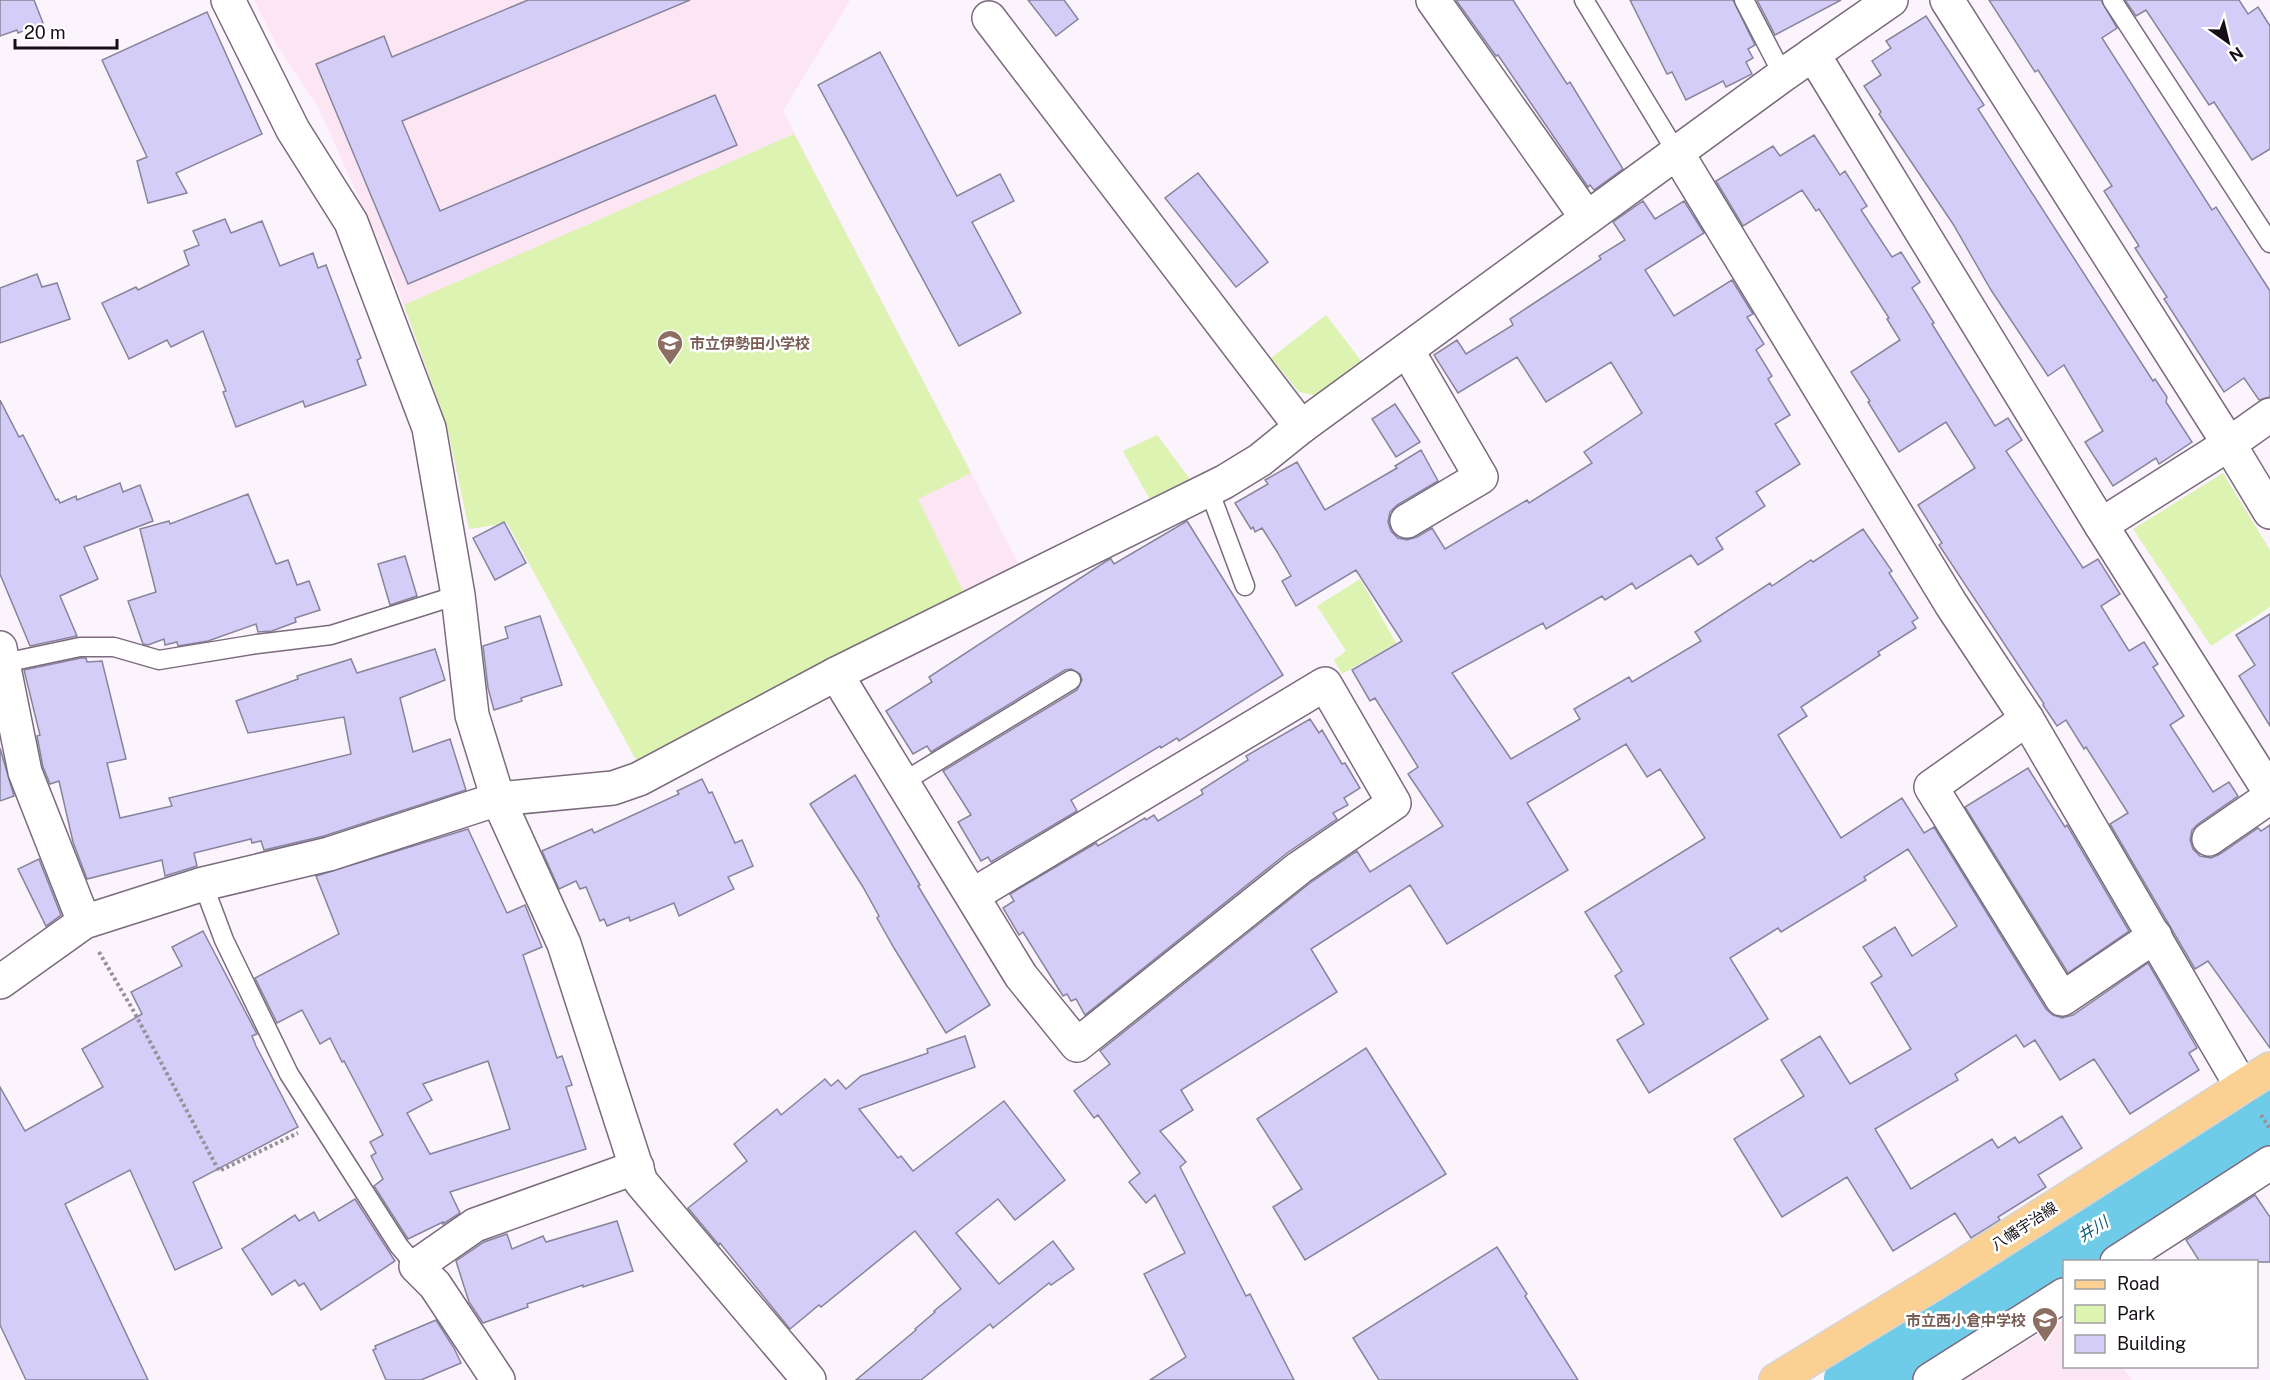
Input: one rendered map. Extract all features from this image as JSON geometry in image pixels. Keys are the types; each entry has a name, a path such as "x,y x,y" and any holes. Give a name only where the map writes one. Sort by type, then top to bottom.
{"main road":[{"name":"八幡宇治線","path":"1776,1380 1948,1275 2270,1069"}],"street":[{"path":"228,0 293,130 351,222 429,428 458,595 472,715 498,799 564,944 641,1182 809,1380"},
{"path":"1433,0 1587,218"},
{"path":"0,982 84,922 203,884 329,854 498,799 613,789 639,779 836,674 1209,490 1260,460 1301,427 1783,75 1891,0"},
{"path":"1947,0 2229,444 2270,513"},
{"path":"989,18 1301,427"},
{"path":"1813,54 2101,525 2270,792"},
{"path":"1677,153 1951,604 2027,719 2242,1087"},
{"path":"1407,350 1481,477 1407,521"},
{"path":"2101,525 2229,444 2270,415"},
{"path":"2,655 25,772 84,922"},
{"path":"836,674 1021,975 1077,1045 1299,868 1394,803 1325,684 973,895"},
{"path":"2027,719 1931,787 2062,999 2155,936"},
{"path":"2209,839 2270,797"},
{"path":"2120,1260 2270,1162"},
{"path":"498,1380 435,1285 416,1266 475,1225 637,1167"},
{"path":"1930,1380 2063,1296"}],"lane":[{"path":"1584,0 1677,153"},
{"path":"1744,0 1783,75"},
{"path":"2112,0 2270,243"},
{"path":"1209,490 1245,586"},
{"path":"2,655 80,647 114,648 159,660 256,644 331,635 458,595"},
{"path":"903,782 1071,680"},
{"path":"203,884 224,940 289,1074 399,1246 416,1266"}],"path":[{"path":"84,922 219,1172 320,1122"}],"shaded area":[{"name":"市立伊勢田小学校","path":"254,0 850,0 783,111 1023,572 636,760 507,523 469,529 447,426 388,262 318,107 276,44"},
{"name":"市立西小倉中学校","path":"2063,1320 2063,1368 2123,1368 2132,1380 1964,1380"}],"green space":[{"name":"市立伊勢田小学校","path":"794,134 971,473 918,499 967,599 636,760 507,523 469,529 447,426 404,305"},
{"path":"1326,315 1366,367 1323,397 1299,392 1271,358"},
{"path":"1157,435 1193,483 1154,507 1123,451"},
{"path":"2223,473 2270,550 2270,607 2211,646 2133,529"},
{"path":"1360,579 1396,643 1342,674 1334,660 1346,651 1317,606"}],"building":[{"path":"0,0 34,0 43,23 18,33 17,30 0,36"},
{"path":"528,0 690,0 402,121 440,211 715,95 737,145 408,284 316,64 384,36 392,57"},
{"path":"1028,0 1064,0 1078,19 1056,36"},
{"path":"1456,0 1513,0 1567,84 1570,82 1623,169 1594,190 1590,185 1588,187 1498,55 1496,56"},
{"path":"1630,0 1733,0 1755,45 1748,49 1753,58 1746,62 1752,74 1726,87 1723,81 1686,100 1672,72 1667,74"},
{"path":"1757,0 1841,0 1775,35"},
{"path":"1989,0 2101,0 2117,28 2102,38 2212,210 2216,207 2270,291 2270,397 2259,400 2244,378 2224,392 2164,299 2167,297 2135,248 2139,246 2104,191 2112,186 2038,70 2035,72"},
{"path":"2125,0 2239,0 2248,14 2258,7 2270,26 2270,149 2252,160 2214,102 2209,105 2146,10 2136,16"},
{"path":"207,12 262,134 176,173 187,193 148,203 137,161 147,157 102,60"},
{"path":"1926,16 1984,105 1978,109 2153,381 2155,379 2167,397 2166,402 2192,442 2159,464 2156,458 2113,486 2085,442 2103,431 2064,365 2048,376 1991,290 1953,224 1879,114 1881,112 1864,86 1881,75 1872,61 1891,48 1886,41"},
{"path":"880,52 957,196 1000,174 1014,201 972,222 1021,313 959,346 818,85"},
{"path":"1814,135 1840,175 1845,171 1867,206 1861,210 1892,257 1901,252 1920,282 1912,288 1995,426 2008,418 2022,440 2006,451 2083,568 2098,559 2120,594 2101,606 2129,651 2144,642 2158,664 2153,667 2184,716 2170,725 2213,792 2229,782 2238,796 2192,830 2190,840 2193,849 2200,856 2211,858 2258,828 2261,831 2270,825 2270,1048 2208,961 2195,969 2110,824 2128,813 2066,720 2057,726 1939,545 1942,543 1918,505 1975,468 1946,422 1899,452 1868,402 1870,401 1851,372 1900,340 1887,319 1889,318 1819,209 1816,211 1802,190 1743,226 1716,181 1773,146 1780,156"},
{"path":"1198,173 1268,262 1236,287 1165,198"},
{"path":"1643,201 1655,219 1684,201 1704,233 1645,270 1674,316 1732,280 1753,314 1747,317 1764,344 1756,350 1772,376 1768,379 1790,415 1775,424 1800,464 1756,492 1765,506 1716,538 1723,549 1698,565 1691,555 1636,589 1632,583 1605,600 1602,596 1546,629 1543,623 1452,673 1511,759 1580,719 1574,709 1629,677 1632,682 1701,641 1695,632 1770,583 1772,586 1863,529 1892,571 1889,573 1918,618 1912,622 1916,628 1878,652 1880,655 1801,707 1807,716 1778,735 1841,838 1902,798 1924,833 1934,827 2046,1009 2062,1018 2073,1015 2148,963 2197,1048 2189,1053 2199,1070 2130,1114 2094,1059 2060,1080 2035,1040 2024,1047 2016,1035 1955,1074 1958,1080 1875,1129 1911,1189 1992,1139 1998,1148 2015,1137 2019,1143 2062,1116 2082,1148 2038,1175 2046,1187 1998,1217 2000,1220 1971,1238 1955,1213 1893,1251 1847,1177 1782,1217 1734,1139 1804,1096 1781,1060 1820,1036 1850,1084 1911,1049 1871,983 1882,976 1863,947 1895,927 1912,956 1957,926 1908,849 1864,877 1866,880 1781,932 1778,928 1730,958 1768,1019 1649,1093 1617,1040 1644,1024 1615,976 1622,971 1585,912 1705,838 1660,769 1647,777 1626,744 1527,803 1568,870 1447,944 1410,885 1311,949 1337,992 1181,1090 1193,1110 1160,1131 1186,1162 1180,1167 1246,1296 1250,1294 1294,1380 1150,1380 1186,1357 1144,1274 1185,1253 1155,1195 1146,1203 1129,1182 1140,1173 1098,1115 1094,1118 1074,1091 1110,1064 1100,1051 1310,883 1357,851 1370,872 1443,826 1408,774 1418,767 1375,698 1370,701 1352,670 1402,641 1356,570 1296,606 1282,581 1291,576 1276,550 1262,528 1255,532 1253,527 1251,529 1235,503 1268,484 1265,480 1297,462 1325,510 1397,468 1395,466 1421,450 1438,481 1397,505 1390,512 1388,522 1391,531 1398,538 1407,540 1432,528 1445,549 1527,500 1529,503 1592,463 1584,452 1642,413 1611,362 1546,402 1517,357 1458,393 1434,355 1457,340 1466,354 1513,325 1510,319 1601,259 1599,256 1625,240 1613,222"},
{"path":"225,219 231,233 262,221 280,266 313,253 318,268 326,265 361,358 357,360 366,385 305,407 303,401 236,427 223,392 226,391 203,331 171,347 167,340 129,359 102,303 136,287 138,290 189,265 184,251 199,245 193,231"},
{"path":"37,274 42,287 57,283 70,319 0,343 0,288"},
{"path":"0,400 19,437 23,435 56,500 58,499 60,503 76,496 77,500 120,483 123,492 140,485 153,521 84,547 98,579 60,596 77,636 30,646 0,574"},
{"path":"1395,404 1420,442 1396,457 1372,419"},
{"path":"248,494 276,564 288,560 297,585 309,581 320,610 295,618 296,622 272,631 258,632 256,624 208,641 178,646 177,642 165,645 164,639 148,645 143,644 128,601 156,592 140,529 169,521 170,524"},
{"path":"1187,521 1283,675 1179,741 1177,738 1161,748 1160,746 1071,800 1077,811 991,862 988,857 981,861 958,822 971,815 943,771 1077,690 1082,680 1080,674 1071,669 1065,670 931,752 927,746 913,754 886,711 932,682 929,677 1108,560 1111,559 1114,564"},
{"path":"504,522 526,563 495,580 473,538"},
{"path":"405,556 417,596 390,605 378,564"},
{"path":"2270,614 2270,726 2239,676 2255,665 2236,635"},
{"path":"540,616 562,685 521,698 522,701 494,710 488,688 483,646 508,638 505,627"},
{"path":"435,649 445,680 400,698 413,752 450,739 466,790 324,836 264,850 261,841 252,843 251,839 194,853 197,866 165,876 162,860 87,879 73,842 59,781 50,784 43,767 37,736 40,735 24,670 81,658 86,658 87,662 102,661 126,759 107,763 120,818 172,806 169,798 351,754 344,717 248,733 236,701 298,679 297,676 351,659 357,673"},
{"path":"1310,719 1319,733 1322,730 1342,764 1345,763 1360,788 1344,798 1348,805 1333,813 1337,819 1287,853 1085,1015 1076,999 1071,1001 1067,994 1063,996 1023,932 1019,935 1003,908 1014,901 1010,894 1096,843 1098,846 1145,818 1146,820 1154,815 1158,821 1203,794 1201,790 1248,760 1246,756"},
{"path":"0,748 14,796 0,801"},
{"path":"2028,768 2065,827 2067,825 2129,931 2068,973 1965,807"},
{"path":"855,775 920,885 918,886 990,1005 946,1033 894,948 863,887 810,804"},
{"path":"702,779 709,793 712,792 735,843 742,840 753,866 728,877 734,889 679,916 674,903 630,921 629,917 607,926 604,919 600,921 586,887 580,889 576,881 559,889 542,851 592,829 594,833 679,794 677,791"},
{"path":"468,829 507,913 525,905 542,947 523,955 557,1058 562,1056 572,1085 566,1087 586,1149 450,1192 460,1213 443,1224 443,1222 408,1239 374,1186 383,1179 371,1156 376,1153 370,1142 383,1135 344,1061 342,1062 330,1038 320,1044 302,1010 277,1023 255,978 339,934 316,876","holes":["488,1061 510,1129 430,1154 407,1113 432,1100 423,1084"]},
{"path":"39,859 61,915 46,926 18,869"},
{"path":"203,931 257,1034 252,1036 256,1046 298,1127 193,1182 222,1248 175,1270 130,1170 65,1204 148,1380 26,1380 0,1325 0,1087 25,1131 103,1087 82,1049 142,1014 131,992 182,966 172,947"},
{"path":"965,1036 975,1067 859,1109 898,1158 901,1156 913,1171 1004,1101 1065,1180 1015,1220 998,1199 956,1233 999,1284 1053,1241 1074,1269 1051,1285 1049,1283 993,1328 990,1324 921,1380 856,1380 961,1289 915,1231 821,1307 819,1305 790,1329 720,1243 719,1245 688,1208 747,1161 734,1144 777,1109 781,1115 825,1079 831,1086 838,1080 846,1089 861,1076 928,1053 927,1049"},
{"path":"1366,1048 1446,1174 1305,1260 1273,1207 1302,1189 1257,1119"},
{"path":"2255,1195 2270,1217 2270,1262 2199,1260 2186,1240"},
{"path":"355,1199 395,1261 321,1310 304,1283 299,1286 295,1280 272,1295 242,1249 295,1215 299,1221 314,1212 319,1221"},
{"path":"617,1221 633,1271 527,1304 528,1307 483,1323 469,1302 456,1261 484,1242 507,1234 512,1249 543,1236 546,1242"},
{"path":"1497,1247 1578,1380 1379,1380 1353,1338"},
{"path":"436,1320 461,1363 421,1380 386,1380 373,1350 376,1349 375,1346"}],"waterway":[{"name":"井川","path":"1855,1380 2270,1117"}],"place":[{"name":"市立伊勢田小学校","path":"670,366"},
{"name":"市立西小倉中学校","path":"2045,1343"}]}
